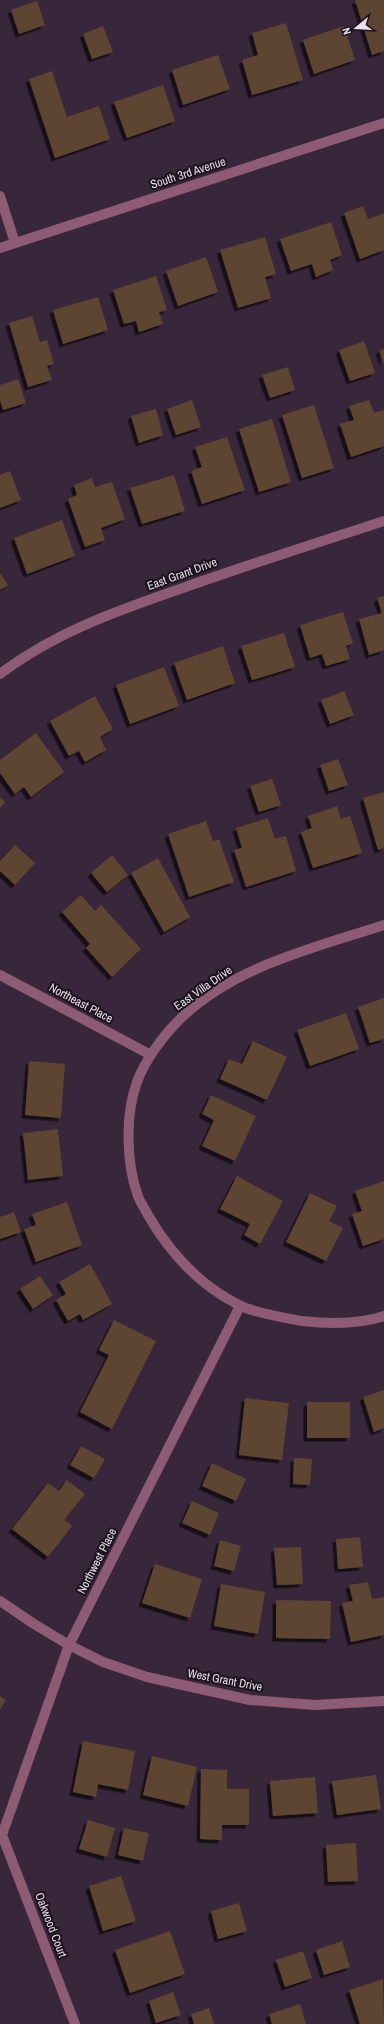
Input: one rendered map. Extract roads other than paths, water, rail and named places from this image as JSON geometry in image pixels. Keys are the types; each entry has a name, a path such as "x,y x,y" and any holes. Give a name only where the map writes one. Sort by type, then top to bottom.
{"street":[{"name":"South 3rd Avenue","path":"0,248 384,123"},
{"path":"0,196 15,243"},
{"name":"East Grant Drive","path":"0,674 56,638 104,616 255,562 384,521"},
{"name":"East Villa Drive","path":"384,925 269,963 234,980 179,1020 151,1055 137,1082 130,1118 128,1150 138,1196 162,1239 194,1275 240,1306 285,1318 328,1324 373,1320 384,1316"},
{"name":"Northeast Place","path":"0,975 151,1055"},
{"name":"Northwest Place","path":"1,1836 69,1645 240,1306"},
{"path":"0,1601 69,1645"},
{"name":"West Grant Drive","path":"69,1645 103,1662 147,1677 250,1700 315,1705 384,1701"},
{"name":"Oakwood Court","path":"1,1836 75,2024"}]}
